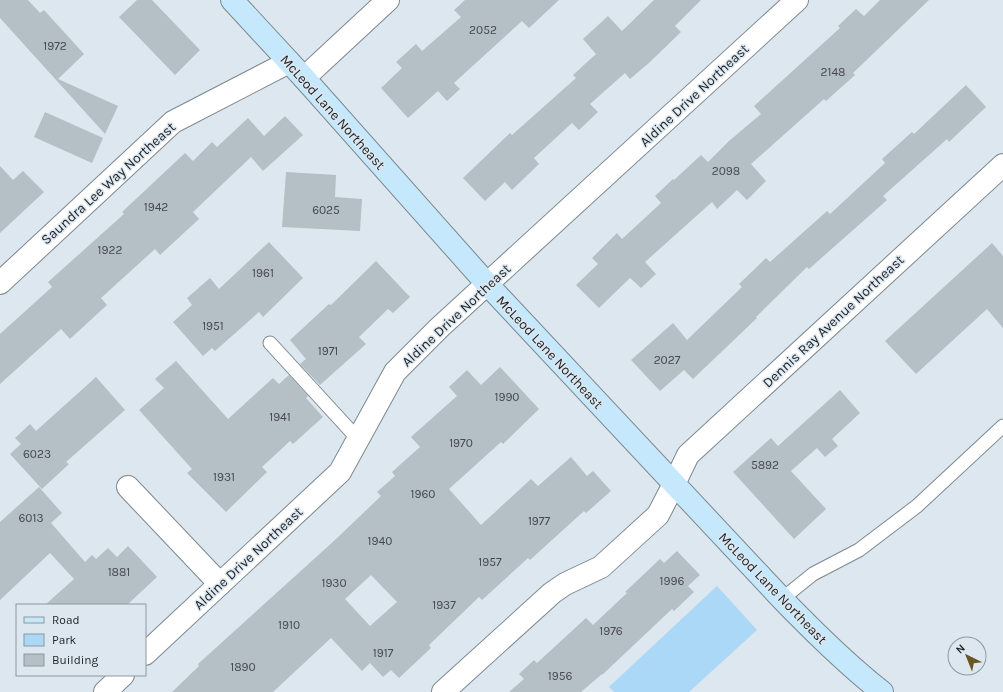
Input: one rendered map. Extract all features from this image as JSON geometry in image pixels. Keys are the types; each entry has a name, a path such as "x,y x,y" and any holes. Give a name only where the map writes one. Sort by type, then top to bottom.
{"street":[{"name":"McLeod Lane Northeast","path":"232,0 304,78 488,285 782,599 823,641 882,692"},
{"path":"304,78 388,0"},
{"name":"Aldine Drive Northeast","path":"146,653 340,472 395,372 440,327 488,285 797,0"},
{"name":"Saundra Lee Way Northeast","path":"0,283 173,122 289,62"},
{"name":"Dennis Ray Avenue Northeast","path":"443,692 552,593 565,584 601,567 658,515 688,455 1003,165"},
{"path":"128,487 220,584"},
{"path":"105,692 122,676"}],"lane":[{"path":"270,343 358,439"},
{"path":"782,599 814,574 859,550 917,506 1003,426"}],"green space":[{"path":"717,586 757,630 689,692 614,692 609,687"}],"building":[{"path":"0,0 28,0 40,13 44,10 84,54 58,79 118,106 105,134 0,18"},
{"path":"137,0 152,0 200,50 175,75 119,17"},
{"path":"465,0 559,0 529,28 522,21 454,83 460,89 447,101 438,91 408,118 381,88 402,68 396,62 416,44 422,51 461,17 454,10"},
{"path":"654,0 701,0 675,26 681,32 650,62 630,79 625,73 590,104 598,112 579,130 572,123 534,158 539,164 512,190 505,182 485,201 463,178 510,133 512,135 576,78 573,75 596,54 583,39 608,16 622,31"},
{"path":"880,0 929,0 853,73 855,75 826,101 824,99 751,164 766,181 747,200 737,190 717,209 712,202 645,262 656,274 641,288 630,278 599,308 576,285 598,264 592,258 617,233 622,239 661,203 655,196 701,155 708,162 729,141 761,114 754,106 840,28 838,26 856,9 864,16"},
{"path":"966,85 986,107 949,142 947,139 883,196 887,200 809,269 807,267 756,317 757,318 693,379 684,370 660,391 631,360 673,323 687,340 742,287 739,284 766,258 770,262 827,211 830,214 885,163 882,159 912,132 914,134"},
{"path":"45,112 103,138 92,163 34,137"},
{"path":"285,116 303,135 263,171 251,157 193,212 199,219 160,255 155,249 101,298 107,305 70,339 61,329 0,384 0,334 52,287 48,282 124,214 122,212 185,153 193,161 212,142 217,147 248,118 264,136"},
{"path":"0,166 13,180 23,171 44,192 0,233"},
{"path":"286,172 336,175 335,197 362,199 360,231 282,227"},
{"path":"269,242 303,278 263,317 259,312 215,351 212,348 203,356 173,322 192,305 187,298 210,278 219,289"},
{"path":"992,243 1003,256 1003,328 987,309 916,374 885,341"},
{"path":"376,261 410,297 393,313 388,309 359,337 366,344 320,385 300,364 306,359 290,340 329,304 331,305"},
{"path":"176,361 228,419 273,378 279,384 289,375 308,396 306,398 323,417 293,444 290,441 262,467 267,472 226,512 187,473 192,469 139,410 164,388 155,379"},
{"path":"500,367 539,409 503,444 501,442 449,489 481,525 531,479 538,486 571,457 587,476 593,471 611,491 586,513 584,511 530,560 528,558 482,600 479,597 429,645 431,648 399,678 391,670 383,677 370,663 362,671 331,638 273,692 172,692 199,666 198,664 335,540 381,496 377,492 395,476 392,472 420,447 411,437 457,396 449,387 467,370 481,385","holes":["371,575 397,602 370,626 345,599"]},
{"path":"96,377 125,410 66,462 69,464 42,489 10,454 21,444 15,438 30,424 36,431"},
{"path":"840,390 860,413 832,439 838,446 825,457 817,448 791,471 826,509 794,539 733,472 771,438 778,446"},
{"path":"39,487 62,513 51,523 85,562 92,555 96,559 108,548 117,557 128,546 157,577 128,604 46,604 74,579 50,553 0,600 0,522"},
{"path":"677,551 700,575 688,586 694,592 674,611 672,609 602,675 581,692 509,692 524,679 519,674 534,660 537,663 586,618 593,625 660,559 664,563"}]}
